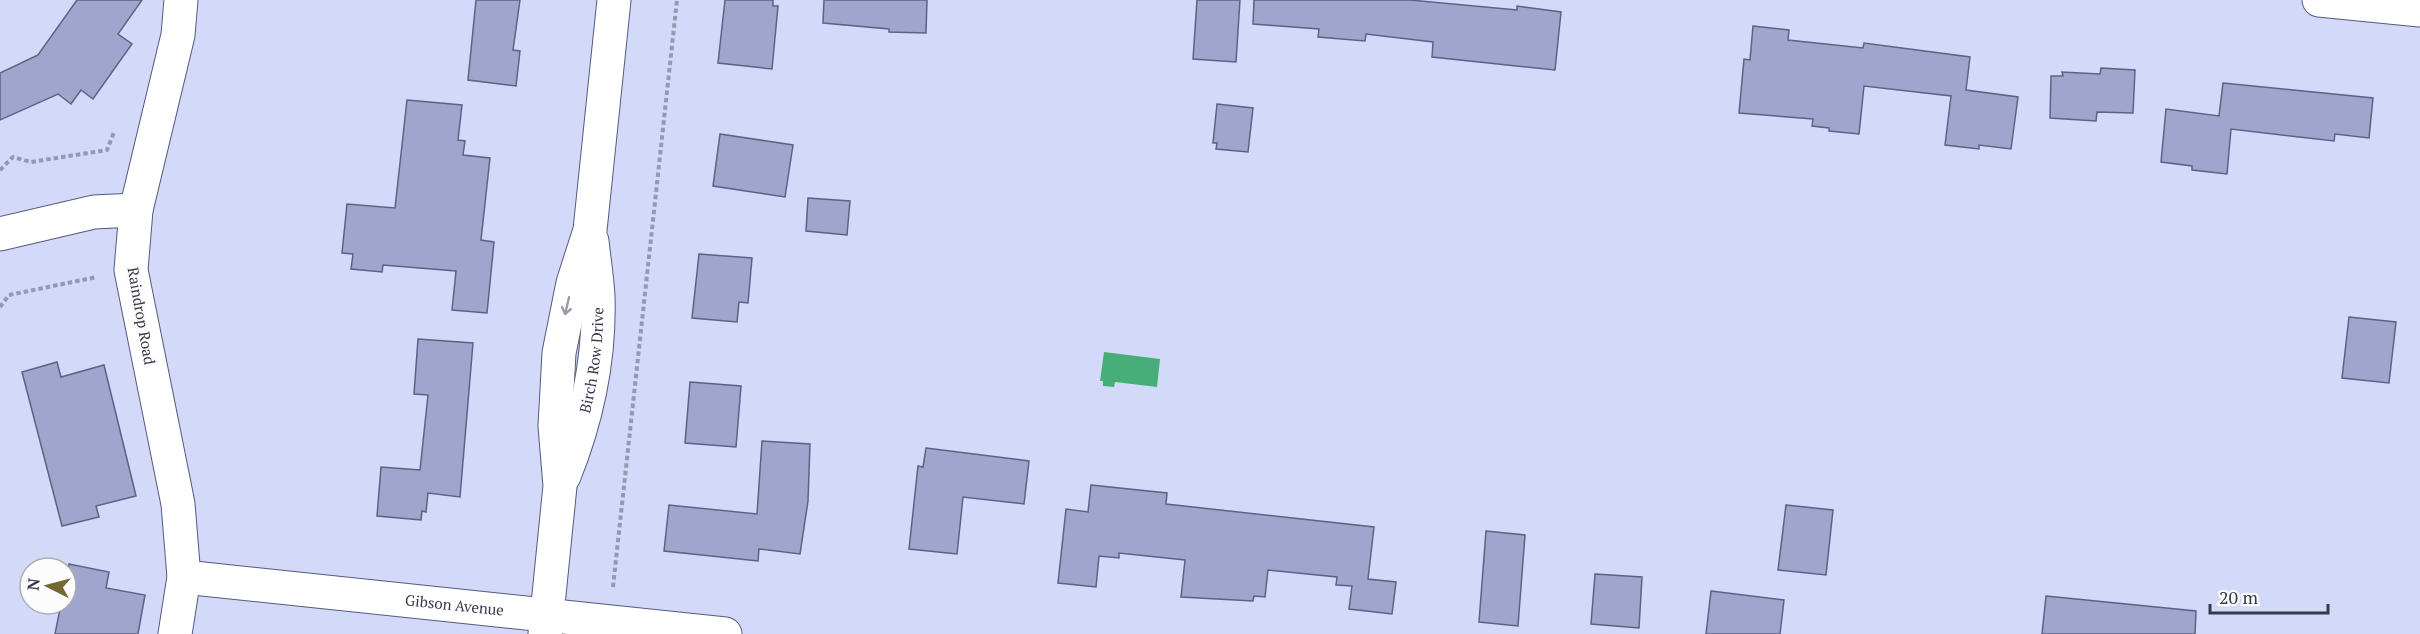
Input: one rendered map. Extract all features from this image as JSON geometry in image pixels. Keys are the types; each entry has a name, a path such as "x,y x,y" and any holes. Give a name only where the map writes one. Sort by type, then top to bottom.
{"street":[{"name":"Raindrop Road","path":"176,634 184,577 178,504 130,270 136,210 178,35 181,0"},
{"name":"Birch Row Drive","path":"546,625 560,486 585,414 595,351 598,296 590,230 614,0"},
{"path":"2319,0 2420,10"},
{"path":"0,234 94,212 136,210"},
{"name":"Gibson Avenue","path":"184,577 546,625 609,622 725,634"}],"path":[{"path":"609,622 677,0"},
{"path":"0,170 13,157 31,162 107,150 115,129"},
{"path":"0,308 9,296 130,270"}],"shaded area":[{"path":"1104,352 1160,359 1157,387 1115,382 1114,387 1103,386 1103,381 1100,381"}],"building":[{"path":"77,0 142,0 118,34 132,44 93,99 81,90 71,104 58,94 0,120 0,73 38,55"},
{"path":"476,0 520,0 513,50 520,51 516,86 468,80"},
{"path":"725,0 773,0 773,6 778,6 772,69 718,63"},
{"path":"824,0 927,0 926,33 889,32 889,29 823,23"},
{"path":"1197,0 1240,0 1236,62 1193,59"},
{"path":"1254,0 1410,0 1517,10 1517,6 1561,12 1555,70 1432,57 1433,42 1366,34 1365,41 1318,37 1319,29 1253,24"},
{"path":"1753,26 1789,30 1788,40 1863,48 1864,43 1970,57 1966,90 2018,97 2011,149 1979,145 1979,149 1945,145 1951,96 1864,86 1859,134 1829,131 1829,128 1812,126 1813,119 1739,113 1744,59 1750,60"},
{"path":"2101,68 2135,70 2133,113 2097,112 2096,121 2050,118 2051,76 2063,76 2062,72 2100,74"},
{"path":"2223,83 2373,98 2369,138 2335,134 2334,141 2231,129 2227,174 2192,170 2192,166 2161,162 2166,109 2219,116"},
{"path":"407,100 462,105 458,140 465,141 463,155 490,158 481,240 494,242 487,313 452,310 456,271 383,265 382,272 351,269 353,254 342,253 347,204 395,208"},
{"path":"1217,104 1253,108 1248,152 1216,149 1217,143 1213,143"},
{"path":"720,134 793,145 785,197 713,186"},
{"path":"808,198 850,201 847,235 806,231"},
{"path":"699,254 752,258 748,303 739,302 737,322 692,318"},
{"path":"2349,317 2396,322 2389,383 2342,378"},
{"path":"418,339 473,343 460,497 428,493 426,512 422,511 421,520 377,516 381,467 420,470 428,395 414,394"},
{"path":"57,362 61,377 104,365 136,496 96,506 99,517 62,526 22,372"},
{"path":"690,382 741,386 736,447 685,443"},
{"path":"762,441 810,444 808,501 800,554 759,549 758,561 664,551 669,505 757,514"},
{"path":"926,448 1029,461 1024,504 963,497 957,554 909,549 918,466 923,467"},
{"path":"1091,485 1167,493 1166,504 1374,527 1368,579 1396,582 1392,614 1349,609 1352,586 1336,585 1337,577 1268,570 1265,597 1254,596 1253,601 1181,597 1185,560 1119,553 1119,558 1099,556 1096,587 1058,583 1066,509 1088,512"},
{"path":"1786,505 1833,510 1826,575 1778,570"},
{"path":"1486,531 1525,535 1518,626 1479,622"},
{"path":"78,566 109,572 106,588 145,595 138,634 55,634 59,616 78,616"},
{"path":"1595,574 1642,577 1639,628 1591,624"},
{"path":"1711,591 1784,600 1780,634 1706,634"},
{"path":"2046,596 2196,611 2195,634 2042,634"}]}
